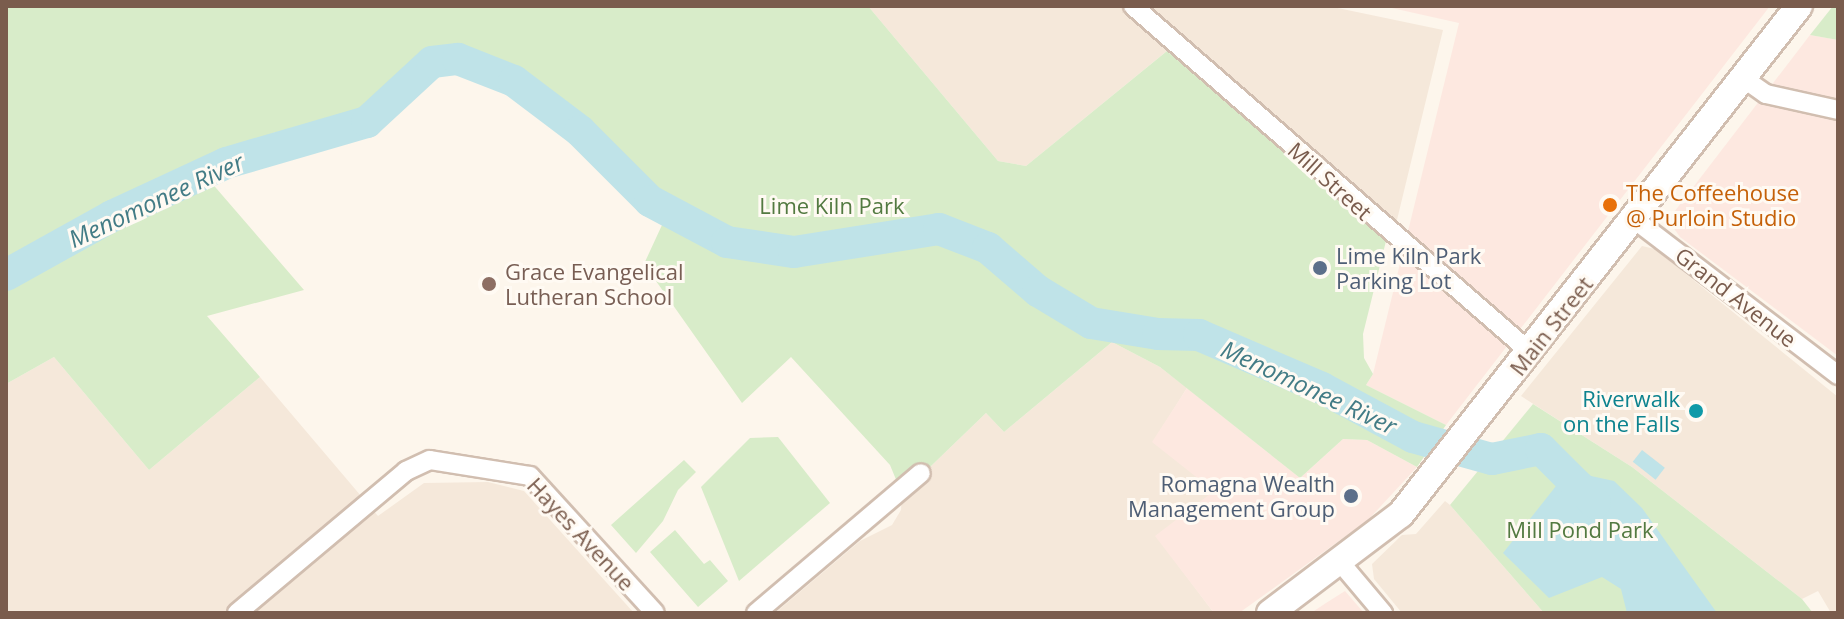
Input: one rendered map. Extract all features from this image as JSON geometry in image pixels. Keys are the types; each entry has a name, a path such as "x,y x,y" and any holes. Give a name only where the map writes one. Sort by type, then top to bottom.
{"main road":[{"name":"Main Street","path":"1270,613 1393,522 1435,475 1799,6"}],"street":[{"name":"Mill Street","path":"1133,6 1530,352"},
{"path":"1743,78 1766,94 1838,110"},
{"name":"Grand Avenue","path":"1634,219 1838,375"},
{"name":"Hayes Avenue","path":"237,613 406,471 422,461 452,462 530,476 655,613"},
{"path":"756,613 921,473"},
{"path":"1340,562 1383,613"}],"shaded area":[{"path":"868,6 1328,6 1443,30 1396,224 1184,37 1026,166 998,161"},
{"path":"1383,6 1770,6 1446,425 1366,385 1373,374 1459,23"},
{"path":"1810,35 1838,40 1838,356 1680,237 1668,220"},
{"path":"1642,246 1655,249 1838,397 1838,613 1831,613 1818,591 1802,599 1632,467 1521,396"},
{"path":"1112,342 1160,367 1187,388 1153,442 1215,491 1156,536 1214,613 775,613 860,541 892,525 901,510 902,494 986,413 1004,432"},
{"path":"54,357 149,470 260,377 378,516 424,483 488,482 524,491 634,613 6,613 6,384"},
{"path":"1187,388 1300,478 1343,439 1367,440 1417,467 1368,520 1239,613 1214,613 1155,536 1214,491 1152,442"},
{"path":"1445,501 1544,613 1402,613 1374,579 1372,564 1402,535 1416,534"},
{"path":"1345,591 1364,613 1311,613 1326,603"}],"green space":[{"name":"Lime Kiln Park","path":"6,6 868,6 998,161 1026,166 1167,51 1386,241 1363,334 1364,358 1373,374 1366,385 1446,425 1417,467 1367,440 1343,439 1300,478 1160,367 1112,342 1004,432 986,413 902,494 890,465 791,357 742,403 644,264 674,199 642,182 522,73 485,54 457,49 424,54 362,113 273,133 197,166 304,290 207,316 260,377 149,470 54,357 6,384"},
{"path":"1833,6 1838,6 1838,40 1810,35"},
{"name":"Mill Pond Park","path":"1533,404 1632,467 1802,599 1813,613 1544,613 1450,505"},
{"path":"778,437 830,503 739,581 701,487 750,438"},
{"path":"684,460 696,472 678,490 663,521 636,553 611,525"},
{"path":"675,530 704,564 710,560 728,581 698,607 650,552"}],"water":[{"path":"1642,450 1665,468 1656,480 1633,462"},
{"path":"1575,462 1591,476 1614,481 1642,508 1717,613 1627,613 1621,589 1602,577 1549,598 1503,553"}],"waterway":[{"name":"Menomonee River","path":"6,275 112,216 226,163 367,122 432,62 458,59 514,81 580,131 650,201 727,242 794,252 939,229 988,248 1038,291 1091,323 1158,334 1199,335 1322,388 1413,437 1492,459 1541,449 1595,503"}],"place":[{"name":"The Coffeehouse @ Purloin Studio","path":"1610,205"},
{"name":"Lime Kiln Park Parking Lot","path":"1320,268"},
{"name":"Grace Evangelical Lutheran School","path":"489,284"},
{"name":"Riverwalk on the Falls","path":"1696,411"},
{"name":"Romagna Wealth Management Group","path":"1351,496"}]}
